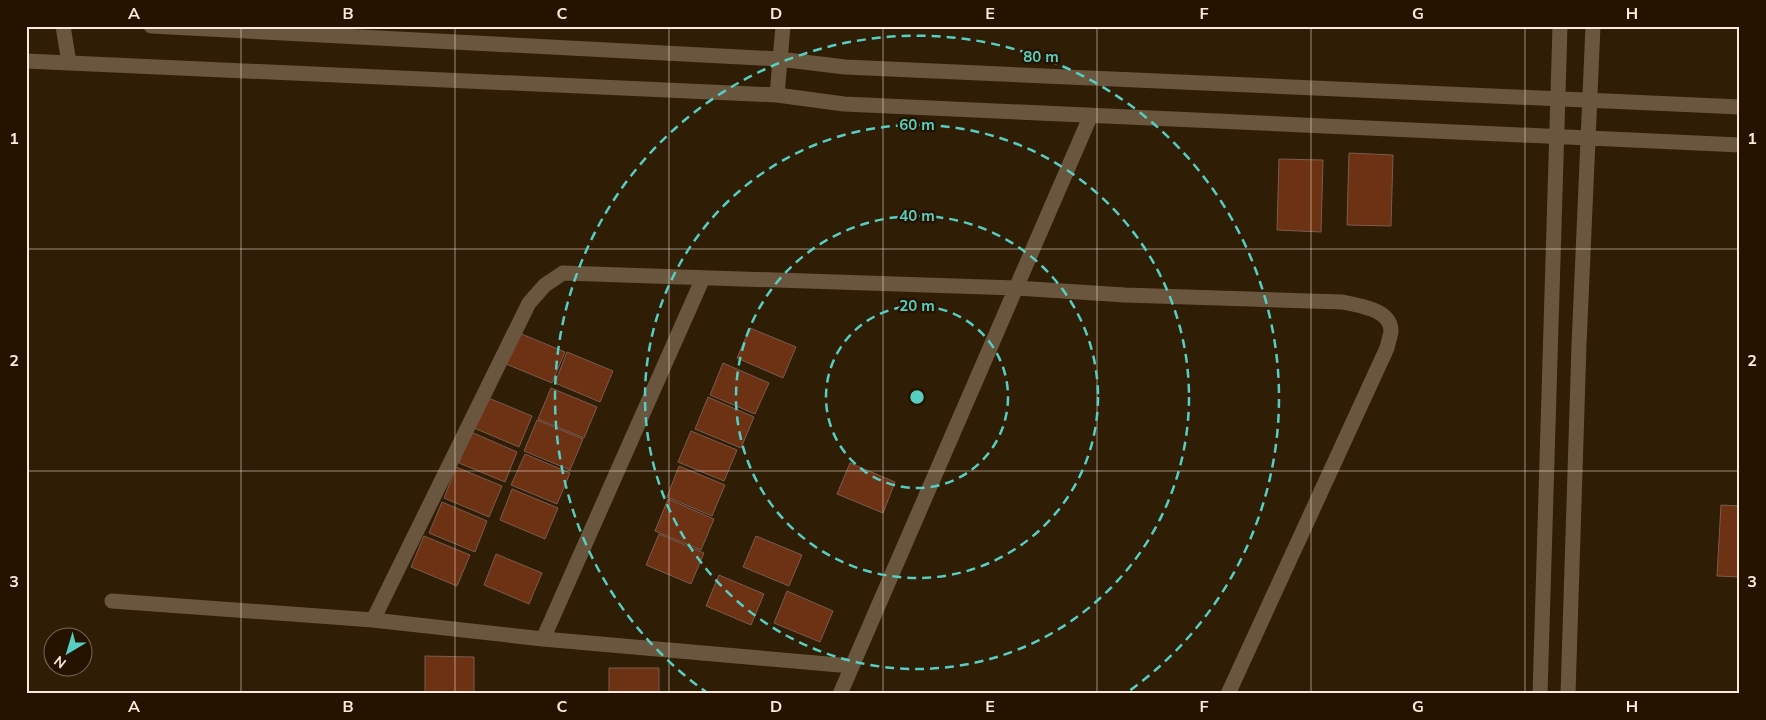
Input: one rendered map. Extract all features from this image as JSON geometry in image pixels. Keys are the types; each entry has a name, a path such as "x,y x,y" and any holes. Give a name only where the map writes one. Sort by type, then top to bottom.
{"street":[{"path":"63,26 69,63"},
{"path":"151,26 779,59 845,67 1740,107"},
{"path":"777,95 783,26"},
{"path":"1540,694 1560,26"},
{"path":"1568,694 1579,345 1593,26"},
{"path":"26,61 777,95 844,104 1740,145"},
{"path":"840,694 1091,116"},
{"path":"373,620 529,303 545,285 563,273 1016,288 1125,295 1343,302 1373,309 1384,317 1391,330 1387,348 1228,694"},
{"path":"543,639 703,278"},
{"path":"112,601 373,620 543,639 852,666"}],"building":[{"path":"1349,153 1393,155 1391,226 1347,225"},
{"path":"1279,159 1323,160 1321,232 1277,230"},
{"path":"750,328 796,347 783,378 737,358"},
{"path":"519,333 565,352 552,383 506,364"},
{"path":"567,352 613,371 600,402 555,383"},
{"path":"723,363 769,383 755,414 710,395"},
{"path":"551,388 597,407 584,438 538,419"},
{"path":"486,397 532,416 519,447 474,428"},
{"path":"708,397 754,417 741,448 695,429"},
{"path":"537,420 583,439 570,470 524,451"},
{"path":"691,431 737,450 724,481 678,462"},
{"path":"471,432 517,452 505,482 459,463"},
{"path":"525,454 570,473 557,504 511,485"},
{"path":"850,463 895,482 883,513 837,494"},
{"path":"679,466 725,485 712,516 667,497"},
{"path":"456,467 502,486 489,517 444,498"},
{"path":"512,489 558,508 545,539 500,520"},
{"path":"668,499 714,519 701,550 655,531"},
{"path":"442,502 487,521 475,552 429,533"},
{"path":"1721,505 1740,506 1740,577 1717,576"},
{"path":"659,534 704,553 691,584 646,565"},
{"path":"424,536 470,555 457,586 411,567"},
{"path":"756,536 802,555 789,586 743,567"},
{"path":"496,554 542,573 529,604 484,585"},
{"path":"719,575 764,594 751,625 706,606"},
{"path":"787,591 833,611 820,642 774,623"},
{"path":"425,656 474,657 474,694 425,694"},
{"path":"609,668 659,668 659,694 609,694"}]}
